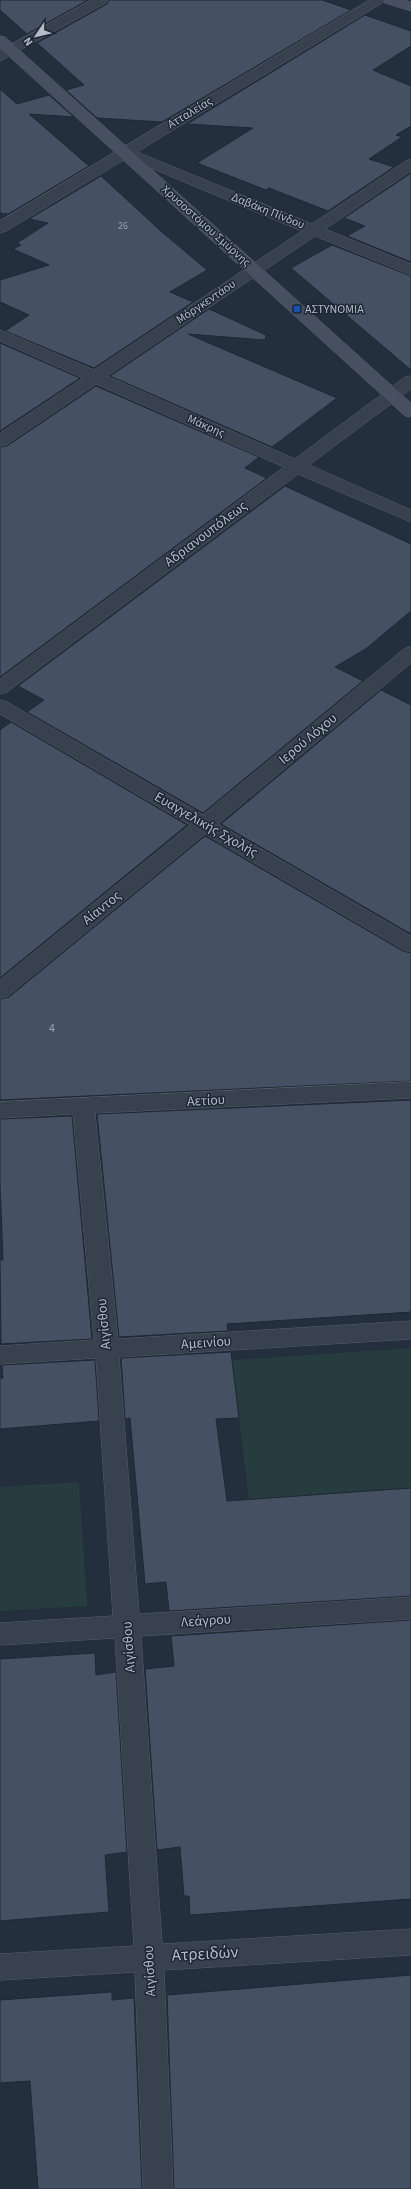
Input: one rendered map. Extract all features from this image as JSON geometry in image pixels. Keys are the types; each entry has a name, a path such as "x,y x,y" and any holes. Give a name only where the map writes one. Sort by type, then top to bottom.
{"street":[{"path":"6,54 101,0"},
{"name":"Ατταλείας","path":"0,228 124,152 380,0"},
{"path":"390,0 411,8"},
{"name":"Χρυσοστόμου Σμύρνης","path":"0,40 6,54 124,152 411,412"},
{"name":"Δαβάκη Πίνδου","path":"124,152 411,270"},
{"name":"Μόργκεντάου","path":"0,441 411,164"},
{"name":"Μάκρης","path":"0,335 411,517"},
{"name":"Αδριανουπόλεως","path":"0,702 296,466 411,381"},
{"name":"Ιερού Λόχου","path":"205,824 411,653"},
{"name":"Ευαγγελικής Σχολής","path":"0,702 411,944"},
{"name":"Αίαντος","path":"0,991 205,824"},
{"name":"Αετίου","path":"0,1110 411,1090"},
{"name":"Αιγίσθου","path":"83,1107 107,1350 127,1626 149,1958 158,2189"},
{"name":"Αμεινίου","path":"0,1355 107,1350 411,1330"},
{"name":"Λεάγρου","path":"0,1634 411,1608"},
{"name":"Ατρειδών","path":"0,1967 411,1942"}],"green space":[{"path":"411,1348 411,1488 249,1500 232,1360"},
{"path":"79,1482 87,1606 0,1611 0,1487"}],"building":[{"path":"0,0 88,0 27,34 0,10"},
{"path":"109,0 322,0 351,10 162,122 97,118 66,90 84,85 37,43 107,4"},
{"path":"365,15 411,31 411,46 373,70 411,86 411,126 396,135 402,137 369,159 394,167 328,211 269,188 266,190 197,163 253,128 187,124"},
{"path":"0,89 17,104 49,95 74,117 29,114 89,166 8,214 0,213"},
{"path":"411,173 411,262 347,236 365,226 344,218"},
{"path":"101,176 162,232 207,270 170,292 193,302 94,368 5,331 29,315 0,302 0,280 49,265 13,249 21,245 17,243 48,223 29,219"},
{"path":"332,245 411,276 411,370 291,268"},
{"path":"209,309 266,335 265,340 188,334 337,398 272,447 110,376"},
{"path":"0,343 80,378 0,431"},
{"path":"96,386 259,457 245,468 267,478 0,677 0,447 7,446"},
{"path":"285,486 411,544 411,611 367,648 335,667 363,681 203,813 27,712 44,700 18,686"},
{"path":"381,690 411,705 411,934 221,824"},
{"path":"11,722 187,825 0,978 0,730"},
{"path":"205,836 403,951 411,953 411,1081 0,1100 0,999 9,997"},
{"path":"411,1100 411,1312 227,1324 228,1331 119,1337 97,1114"},
{"path":"72,1116 92,1339 1,1344 0,1260 3,1260 0,1184 0,1119"},
{"path":"231,1352 239,1418 216,1419 227,1501 411,1488 411,1596 169,1611 166,1582 145,1584 130,1418 125,1419 121,1358"},
{"path":"95,1360 99,1421 0,1429 0,1378 3,1378 2,1365"},
{"path":"411,1620 411,1899 190,1915 189,1896 184,1896 180,1847 157,1850 145,1669 174,1666 171,1636"},
{"path":"95,1653 96,1675 116,1672 127,1852 105,1855 109,1912 0,1921 0,1659"},
{"path":"411,1975 411,2189 174,2189 167,1995"},
{"path":"112,1992 112,2000 134,1998 142,2189 38,2189 30,2081 0,2083 0,2000"}],"place":[{"name":"ΑΣΤΥΝΟΜΙΑ","path":"297,309"}]}
